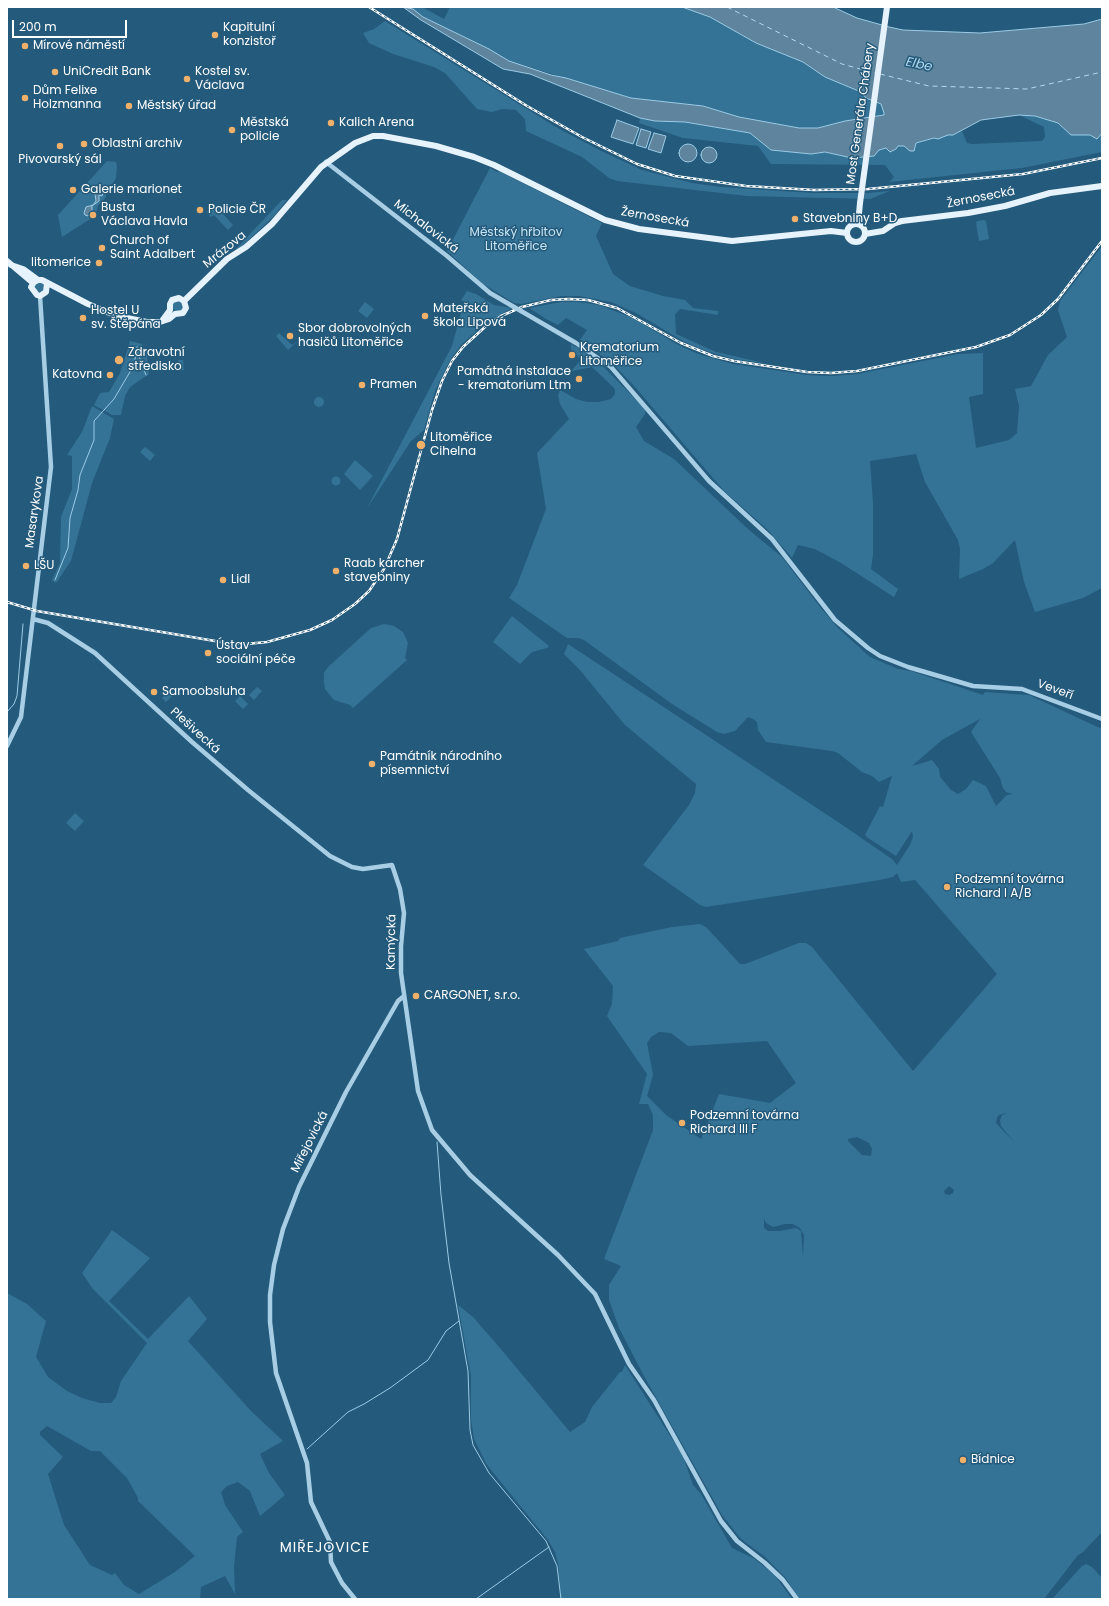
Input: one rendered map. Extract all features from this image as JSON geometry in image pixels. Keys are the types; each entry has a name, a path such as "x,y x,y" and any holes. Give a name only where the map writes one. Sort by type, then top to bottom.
{"main road":[{"name":"Most Generála Chábery","path":"858,224 887,7"},
{"name":"Žernosecká","path":"326,162 362,140 376,136 436,146 474,157 494,165 605,220 639,229 732,241 831,230 847,233 851,241 857,242 863,239 865,234 883,231 895,223 902,221 968,213 1005,206 1050,193 1102,186"},
{"name":"Mrázova","path":"184,301 227,259 246,247 272,224 326,162"},
{"path":"847,233 852,225 858,224 863,228 865,234"},
{"path":"9,263 23,269 35,281"},
{"path":"9,263 28,286 29,290"},
{"path":"35,281 42,280 88,304 117,316 147,322 160,322 173,312 184,311 186,306 184,301 179,298 173,299 170,304 173,312"},
{"path":"35,281 32,289 34,293 40,296 47,290 58,288"},
{"path":"46,283 47,290"}],"street":[{"name":"Michalovická","path":"326,162 447,256 490,293 576,343"},
{"name":"Masarykova","path":"7,746 21,717 51,467 40,296"},
{"name":"Veveří","path":"576,343 595,355 622,380 709,481 772,539 835,620 852,636 880,656 908,667 973,686 1000,686 1022,689 1102,719"},
{"name":"Plešivecká","path":"32,619 48,623 95,654 187,738 248,790 330,856 342,863 363,869 392,865"},
{"name":"Kamýcká","path":"392,865 400,889 404,913 401,946 404,996 418,1091 432,1130 470,1174 558,1255 595,1294 629,1364 658,1406 721,1521 737,1541 765,1563 783,1580 797,1599"},
{"name":"Miřejovická","path":"355,1599 334,1568 330,1556 330,1542 311,1502 308,1463 277,1378 270,1310 270,1295 274,1265 283,1229 299,1187 346,1092 398,1001 404,996"}],"green space":[{"path":"409,7 422,7 444,19 450,7 682,7 710,17 756,43 803,62 825,77 861,92 866,98 881,104 884,115 845,121 818,128 799,128 739,117 703,106 631,98 509,61 489,49 423,17"},
{"path":"385,21 556,127 601,151 642,170 692,183 721,187 813,193 868,193 890,191 870,199 747,196 617,181 609,178 582,157 526,131 525,119 516,110 502,109 492,112 477,109 445,73 434,67 393,54 369,43 363,33 374,29"},
{"path":"1019,115 1035,116 1058,123 1071,135 1090,135 1097,139 1102,133 1102,152 1022,168 889,182 894,177 885,165 771,164 758,146 683,138 639,123 640,118 655,121 685,122 750,133 771,150 811,154 825,152 852,158 886,148 896,149 898,146 904,146 913,151 916,143 953,135 962,131 967,143 972,144 1042,141 1045,137 1044,127"},
{"path":"107,161 116,162 116,178 113,183 107,187 106,197 98,206 95,216 62,237 58,215"},
{"name":"Městský hřbitov Litoměřice","path":"490,168 497,172 499,171 602,223 596,236 613,274 630,286 663,296 685,300 693,308 718,311 718,315 680,309 675,314 676,334 716,352 764,363 734,359 703,350 683,341 636,313 611,302 579,296 561,296 521,304 514,303 483,284 447,251"},
{"path":"282,200 287,200 273,217 238,250 235,250"},
{"path":"215,205 233,225 228,230 214,215 211,217 206,212"},
{"path":"977,221 986,221 989,239 979,241 976,223"},
{"path":"1102,246 1102,588 1083,598 1035,612 1024,582 1015,540 993,563 959,579 960,549 958,540 925,482 916,454 870,461 873,503 873,555 871,569 898,589 894,597 841,563 815,549 798,545 792,558 768,530 724,491 635,387 613,364 580,340 587,330 566,318 558,325 529,308 561,302 579,302 599,305 633,318 680,346 701,355 733,364 807,375 831,376 857,374 958,354 983,353 983,394 969,397 976,448 1009,440 1017,433 1019,406 1015,389 1031,386 1048,355 1067,337 1058,310 1060,301"},
{"path":"40,282 45,287 40,292 35,287"},
{"path":"467,291 476,294 494,305 512,308 483,325 461,345 450,360 435,391 424,430 411,441 366,510 452,346 464,302 461,300"},
{"path":"176,301 180,301 182,302 182,310 176,311 173,308 173,304"},
{"path":"365,302 374,309 367,318 358,311"},
{"path":"279,333 292,345 298,341 288,350 276,336"},
{"path":"130,341 142,344 147,355 149,374 130,387 125,396 121,415 112,415 94,405 100,393 109,392 120,373"},
{"path":"571,344 593,356 645,409 645,414 636,427 644,441 674,459 749,530 782,557 838,628 870,657 898,669 911,671 983,695 985,692 1029,695 1102,729 1102,1532 1083,1552 1078,1555 1044,1599 799,1599 785,1577 764,1556 741,1539 722,1515 645,1378 619,1328 609,1300 609,1285 621,1266 604,1259 653,1130 653,1115 648,1104 639,1104 647,1074 607,1016 612,1004 613,986 584,949 618,941 620,938 672,927 700,924 706,927 740,964 745,964 799,943 806,943 812,947 913,1071 997,974 915,880 901,882 897,873 893,877 880,880 706,907 700,905 643,865 689,805 695,793 696,784 625,725 579,669 564,654 568,644 838,822 892,859 897,865 910,845 913,837 912,831 896,856 865,835 880,806 883,807 892,776 879,782 872,776 862,772 838,753 766,742 758,730 757,722 748,717 735,731 724,734 717,732 672,704 584,640 578,638 567,638 509,598 517,585 546,509 537,453 569,419 560,404 558,395 560,390 576,399 587,402 599,402 611,399 615,394 615,389 592,367 572,370 581,360 571,349","holes":["980,719 971,732 1000,778 1003,788 1006,792 1013,794 1007,795 996,806 986,786 973,780 966,789 958,794 951,790 940,777 939,769 932,760 912,766 942,740","659,1032 671,1033 688,1046 767,1041 796,1083 770,1103 719,1094 701,1139 666,1115 647,1096 653,1075 647,1043 651,1037","1007,1113 1002,1115 1000,1120 1001,1126 1014,1142 996,1123 999,1115","857,1137 869,1143 872,1149 871,1156 862,1155 848,1141 848,1139","949,1186 954,1190 953,1193 949,1195 945,1194 944,1191","764,1219 766,1223 773,1227 793,1224 800,1228 804,1235 803,1257 801,1231 796,1228 768,1231 764,1228"]},
{"path":"178,360 183,360 184,370 178,371"},
{"path":"319,397 324,402 319,407 314,402"},
{"path":"92,406 114,419 110,438 92,483 71,561 56,583 52,580 60,563 61,517 72,489 72,456 67,455 82,432"},
{"path":"145,447 155,455 150,461 140,452"},
{"path":"355,460 373,476 360,490 344,474"},
{"path":"334,477 338,477 340,481 338,485 334,485 332,483 332,479"},
{"path":"512,616 549,646 547,648 532,652 520,664 493,642"},
{"path":"384,624 394,626 403,632 408,643 405,658 407,660 353,708 350,705 334,700 325,689 324,673 328,667 371,628"},
{"path":"257,687 262,691 254,700 249,695"},
{"path":"170,690 174,694 166,702 162,698"},
{"path":"240,696 248,704 243,709 235,701"},
{"path":"75,813 84,821 75,831 66,823"},
{"path":"112,1230 150,1258 109,1301 148,1339 189,1296 207,1319 188,1341 251,1411 283,1441 260,1454 269,1473 285,1495 260,1516 250,1491 238,1482 227,1486 221,1492 225,1505 243,1532 237,1537 234,1567 235,1594 225,1576 201,1587 200,1599 7,1599 7,1293 27,1304 46,1321 36,1357 48,1377 67,1391 82,1398 100,1403 111,1403 116,1397 121,1381 147,1343 93,1289 82,1273","holes":["47,1426 91,1451 100,1451 127,1478 138,1498 138,1501 195,1556 175,1572 139,1594 124,1585 115,1573 112,1575 90,1565 64,1525 48,1474 63,1457 40,1435 40,1432"]},
{"path":"458,1305 473,1317 570,1432 585,1422 592,1407 620,1372 622,1372 625,1365 683,1456 693,1485 701,1494 732,1548 753,1558 765,1567 776,1577 792,1599 561,1599 558,1564 555,1552 548,1540 487,1465 474,1439 471,1419 471,1376"},
{"path":"1086,1564 1092,1567 1102,1578 1102,1599 1052,1599 1082,1566"}],"water":[{"name":"Elbe","path":"403,7 413,9 423,17 489,49 509,61 551,75 566,78 631,98 703,106 739,117 799,128 818,128 845,121 884,115 884,113 881,104 866,98 861,92 825,77 803,62 756,43 710,17 682,7 833,7 857,18 903,30 980,33 1084,24 1102,19 1102,133 1097,139 1090,135 1071,135 1058,123 1035,116 1019,115 981,120 953,135 916,143 914,151 910,151 904,146 898,146 890,152 886,148 879,150 874,156 852,158 825,152 811,154 771,150 750,133 685,122 655,121 640,118 530,74 503,69 421,20"},
{"path":"617,120 639,128 633,144 611,137"},
{"path":"641,129 651,132 646,148 636,145"},
{"path":"654,133 666,136 661,153 648,149"},
{"path":"688,144 694,147 697,153 694,159 688,162 682,159 679,153 682,147"},
{"path":"709,147 715,149 717,155 715,161 709,163 703,161 701,155 703,149"},
{"path":"100,191 103,193 102,196 99,195 99,201 92,206 92,212 88,216 85,215 84,213 86,207 93,205 96,201 95,194"}],"waterway":[{"path":"55,580 68,548 70,518 78,490 80,475 94,440 94,421 114,399 134,365 137,347"},
{"path":"137,351 146,375"},
{"path":"7,712 14,704 17,696 23,624"},
{"path":"437,1142 441,1195 449,1263 468,1371 470,1430 473,1445 489,1473 546,1541 557,1566 561,1599"},
{"path":"307,1449 348,1412 390,1388 428,1360 446,1331 459,1321"},
{"path":"476,1599 549,1547"}],"ferry route":[{"path":"727,7 842,64 875,73"},
{"path":"880,74 929,86 1027,89 1102,72"}],"railway":[{"path":"369,7 527,106 582,137 637,164 675,176 746,186 814,190 868,189 1023,174 1102,158"},
{"path":"7,602 37,611 227,643 246,644 267,642 310,630 332,620 355,604 369,591 384,569 397,539 432,410 442,381 452,361 463,347 485,327 501,316 522,307 551,300 588,300 617,308 681,343 713,356 734,361 807,372 831,373 857,371 976,347 1010,335 1041,315 1058,299 1102,241"}],"place":[{"name":"Kapitulní konzistoř","path":"215,35"},
{"name":"Mírové náměstí","path":"25,46"},
{"name":"UniCredit Bank","path":"55,72"},
{"name":"Kostel sv. Václava","path":"187,79"},
{"name":"Dům Felixe Holzmanna","path":"25,98"},
{"name":"Městský úřad","path":"129,106"},
{"name":"Kalich Arena","path":"331,123"},
{"name":"Městská policie","path":"232,130"},
{"name":"Oblastní archiv","path":"84,144"},
{"name":"Pivovarský sál","path":"60,146"},
{"name":"Galerie marionet","path":"73,190"},
{"name":"Policie ČR","path":"200,210"},
{"name":"Busta Václava Havla","path":"93,215"},
{"name":"Stavebniny B+D","path":"795,219"},
{"name":"Church of Saint Adalbert","path":"102,248"},
{"name":"litomerice","path":"99,263"},
{"name":"Mateřská škola Lipová","path":"425,316"},
{"name":"Hostel U sv. Štěpána","path":"83,318"},
{"name":"Sbor dobrovolných hasičů Litoměřice","path":"290,336"},
{"name":"Krematorium Litoměřice","path":"572,355"},
{"name":"Zdravotní středisko","path":"119,360"},
{"name":"Katovna","path":"110,375"},
{"name":"Památná instalace - krematorium Ltm","path":"579,379"},
{"name":"Pramen","path":"362,385"},
{"name":"Litoměřice Cihelna","path":"421,445"},
{"name":"LŠU","path":"26,566"},
{"name":"Raab karcher stavebniny","path":"336,571"},
{"name":"Lidl","path":"223,580"},
{"name":"Ústav sociální péče","path":"208,653"},
{"name":"Samoobsluha","path":"154,692"},
{"name":"Památník národního písemnictví","path":"372,764"},
{"name":"Podzemní továrna Richard I A/B","path":"947,887"},
{"name":"CARGONET, s.r.o.","path":"416,996"},
{"name":"Podzemní továrna Richard III F","path":"682,1123"},
{"name":"Bídnice","path":"963,1460"}],"district":[{"name":"MIŘEJOVICE","path":"325,1548"}]}
